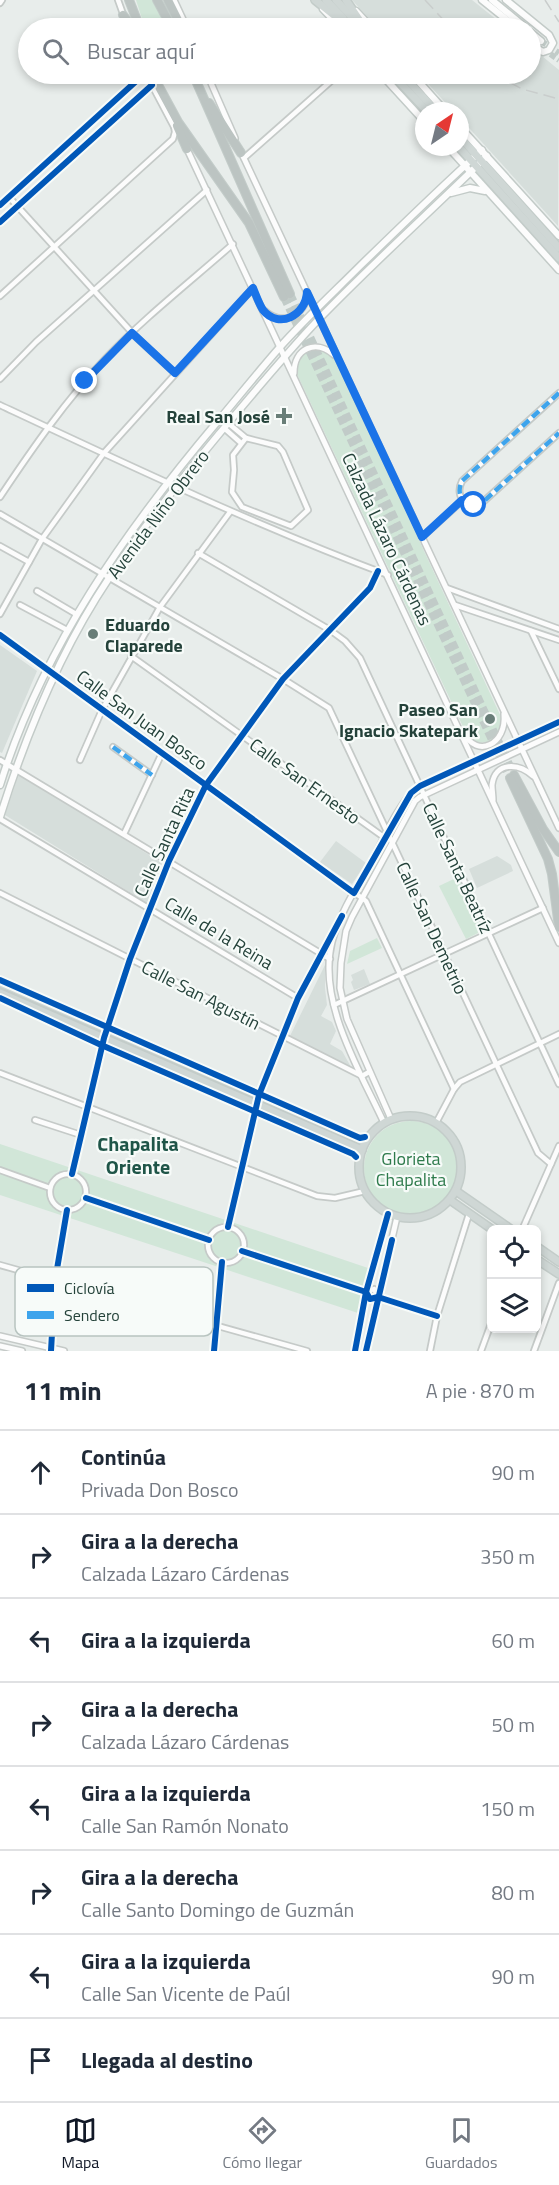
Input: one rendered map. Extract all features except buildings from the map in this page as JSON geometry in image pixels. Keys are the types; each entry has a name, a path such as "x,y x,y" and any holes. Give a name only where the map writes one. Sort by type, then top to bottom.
{"highway":[{"path":"129,0 135,18"},
{"path":"157,0 167,18"},
{"path":"171,0 177,18"},
{"path":"123,15 127,18"},
{"path":"157,84 187,149"},
{"path":"164,98 178,122 249,223 287,296 197,84"},
{"path":"198,84 243,155"},
{"path":"559,852 512,777 548,859 559,927"}],"main road":[{"path":"315,0 332,18"},
{"path":"315,0 338,18"},
{"path":"326,0 342,18"},
{"path":"336,0 354,18"},
{"path":"346,0 358,18"},
{"path":"346,0 363,18"},
{"path":"480,0 502,18"},
{"path":"492,0 514,18"},
{"path":"506,0 528,18"},
{"path":"541,28 549,35 553,43 549,50 543,52 541,50"},
{"path":"391,84 415,111"},
{"path":"401,84 418,102"},
{"path":"411,84 428,102"},
{"path":"421,84 437,102"},
{"path":"469,148 473,158"},
{"path":"469,152 479,164 559,236"},
{"path":"469,155 559,248"},
{"path":"468,156 473,158"},
{"name":"Avenida Niño Obrero","path":"0,785 3,762 67,630 101,573 166,482 315,310 404,221 473,158"},
{"path":"479,164 489,193 559,270"},
{"path":"479,164 559,258"},
{"name":"Avenida Niño Obrero","path":"0,818 15,769 55,675 109,578 176,486 319,319 479,164"},
{"path":"448,194 470,188 489,193"},
{"path":"0,983 365,1142"},
{"path":"0,993 256,1106 362,1150"},
{"path":"414,1116 436,1123 451,1137 458,1150 461,1167 456,1191 450,1200 426,1216 407,1218 388,1214 375,1204 365,1191 359,1171 365,1142 377,1128 388,1121 414,1116"},
{"path":"456,1191 505,1225"},
{"path":"450,1200 487,1226"},
{"path":"541,1249 559,1262"},
{"path":"541,1262 559,1274"}],"street":[{"path":"118,0 124,18"},
{"path":"171,0 181,18"},
{"path":"0,206 134,84"},
{"name":"Calzada Lázaro Cárdenas","path":"211,84 319,319 559,828"},
{"path":"243,155 327,84"},
{"path":"0,222 152,85 187,149"},
{"path":"0,296 173,139 174,126"},
{"name":"Calzada Lázaro Cárdenas","path":"187,149 559,943"},
{"path":"0,379 36,342 207,190"},
{"path":"9,197 132,333 175,373"},
{"path":"0,497 85,381 132,333 233,244"},
{"path":"0,614 42,539 104,453 253,288"},
{"path":"263,310 278,319 291,317 305,306 307,292"},
{"path":"294,376 294,365 299,356 314,346 327,349 338,358"},
{"path":"462,500 459,490 462,482 559,393"},
{"path":"0,405 230,512 304,544 388,575"},
{"path":"226,426 246,438 272,443 283,452 308,510 295,524 286,525 242,507 237,502 231,487 234,470 232,455 246,438"},
{"path":"226,426 241,443"},
{"path":"462,500 474,505 483,502 559,433"},
{"path":"422,537 462,500"},
{"path":"80,760 102,710 160,607 230,512"},
{"name":"Calle San Demetrio","path":"0,514 283,679 324,704 333,713 386,836 538,1153 550,1164"},
{"path":"0,546 29,562"},
{"name":"Calle Santa Beatríz","path":"198,554 330,630 351,646 363,663 559,1084"},
{"name":"Calle Santa Rita","path":"72,1174 104,1038 130,959 169,861 206,785 283,679 369,588 378,571"},
{"path":"447,588 559,629"},
{"path":"37,591 76,614"},
{"path":"20,605 67,630"},
{"path":"455,605 559,640"},
{"path":"503,620 507,610"},
{"path":"531,632 559,689"},
{"name":"Calle San Juan Bosco","path":"0,635 366,901 454,1089"},
{"name":"Calle San Ernesto","path":"131,656 386,836"},
{"path":"448,706 466,738 479,746 486,746 500,738 505,723 503,709"},
{"path":"228,1227 256,1106 282,1036 298,998 321,954 407,798 420,786 559,722"},
{"path":"388,1121 352,1033 342,1001 340,981 342,948 346,931 391,843 416,801 424,795 559,732"},
{"path":"113,747 152,775"},
{"path":"124,834 162,753"},
{"path":"3,762 330,959"},
{"path":"494,803 492,785 495,777 507,767 520,766 536,779"},
{"name":"Calle de la Reina","path":"0,818 298,998"},
{"name":"Calle San Agustín","path":"0,893 362,1076"},
{"path":"334,1005 543,908"},
{"path":"342,916 332,943 330,959 334,1005 343,1038 388,1121"},
{"path":"436,1123 454,1089 463,1079 559,1035"},
{"path":"362,1076 369,1072"},
{"path":"0,1073 317,1196 335,1198 365,1191"},
{"path":"35,1120 81,1134"},
{"path":"524,1225 559,1146"},
{"path":"0,1170 50,1188"},
{"path":"72,1174 84,1183 87,1190 86,1198 78,1208 67,1210 58,1207 52,1201 50,1188 58,1177 72,1174"},
{"path":"86,1198 208,1240"},
{"path":"57,1267 67,1210"},
{"path":"355,1351 366,1292 388,1214"},
{"path":"429,1351 437,1316 469,1214"},
{"path":"366,1351 397,1217"},
{"path":"221,1227 228,1227 236,1230 241,1236 242,1251 239,1257 232,1261 222,1262 212,1255 208,1248 208,1240 214,1231 221,1227"},
{"path":"242,1251 366,1292 374,1289 378,1297"},
{"path":"214,1351 222,1262"},
{"path":"0,1264 15,1269"},
{"path":"534,1351 559,1283"},
{"path":"366,1292 370,1299 378,1297 437,1316"},
{"path":"213,1326 307,1351"},
{"path":"482,1351 488,1333"},
{"path":"0,1336 64,1351"},
{"path":"0,1346 22,1351"}],"shaded area":[{"path":"352,0 472,0 494,18 369,18"},
{"path":"541,55 559,70 558,226 469,128 469,102 445,102 428,84 541,84"},
{"path":"0,645 37,671 2,753 0,752"},
{"path":"19,774 162,863 147,903 5,815"},
{"path":"336,841 366,863 352,884 320,862"},
{"path":"497,856 511,865 513,871 477,888 469,869"},
{"path":"325,965 327,1005 321,1016 332,1022 336,1031 330,1044 342,1051 351,1067 290,1036"},
{"path":"364,969 370,984 354,990 351,975"}],"green space":[{"path":"136,0 152,0 162,18 142,18"},
{"path":"321,348 333,355 502,719 502,732 489,742 476,743 466,733 296,372 296,366 303,355"},
{"path":"458,877 484,930 466,939 439,886"},
{"path":"377,938 382,948 347,964 350,951"},
{"name":"Glorieta Chapalita","path":"411,1121 429,1125 444,1135 454,1150 458,1168 454,1186 444,1201 429,1211 411,1215 393,1211 378,1201 368,1186 364,1168 368,1150 378,1135 393,1125"},
{"path":"0,1144 368,1268 358,1313 0,1195"}],"tunnel":[{"path":"541,41 559,53"},
{"path":"543,49 559,60"},
{"path":"290,294 514,775"},
{"path":"284,297 510,778"}],"railway":[{"path":"425,0 442,18"},
{"path":"545,0 559,22"},
{"path":"513,84 522,89 559,99"}],"marked path":[{"path":"559,393 462,481 461,497 467,503 483,502 559,433"},
{"path":"422,537 463,500"},
{"path":"113,747 152,775"}],"cycle path":[{"path":"0,205 133,84"},
{"path":"0,222 152,85"},
{"path":"72,1174 104,1038 130,959 169,861 206,785 283,679 370,588 378,571"},
{"path":"0,635 354,893 411,793 420,786 559,722"},
{"path":"228,1227 259,1095 298,998 342,916"},
{"path":"0,980 360,1138 365,1137"},
{"path":"0,998 356,1157"},
{"path":"86,1198 209,1240"},
{"path":"57,1267 67,1210"},
{"path":"355,1351 366,1292 388,1214"},
{"path":"366,1351 392,1240"},
{"path":"242,1251 366,1292 370,1299 378,1297 437,1316"},
{"path":"214,1351 222,1262"},
{"path":"51,1351 52,1336"}],"place":[{"name":"Real San José","path":"284,416"},
{"name":"Eduardo Claparede","path":"93,634"},
{"name":"Paseo San Ignacio Skatepark","path":"490,719"}],"district":[{"name":"Chapalita Oriente","path":"138,1154"}],"route":[{"path":"85,381 132,333 175,373 253,288 263,310 278,319 299,313 305,306 307,292 422,537 462,500 474,505"}]}
